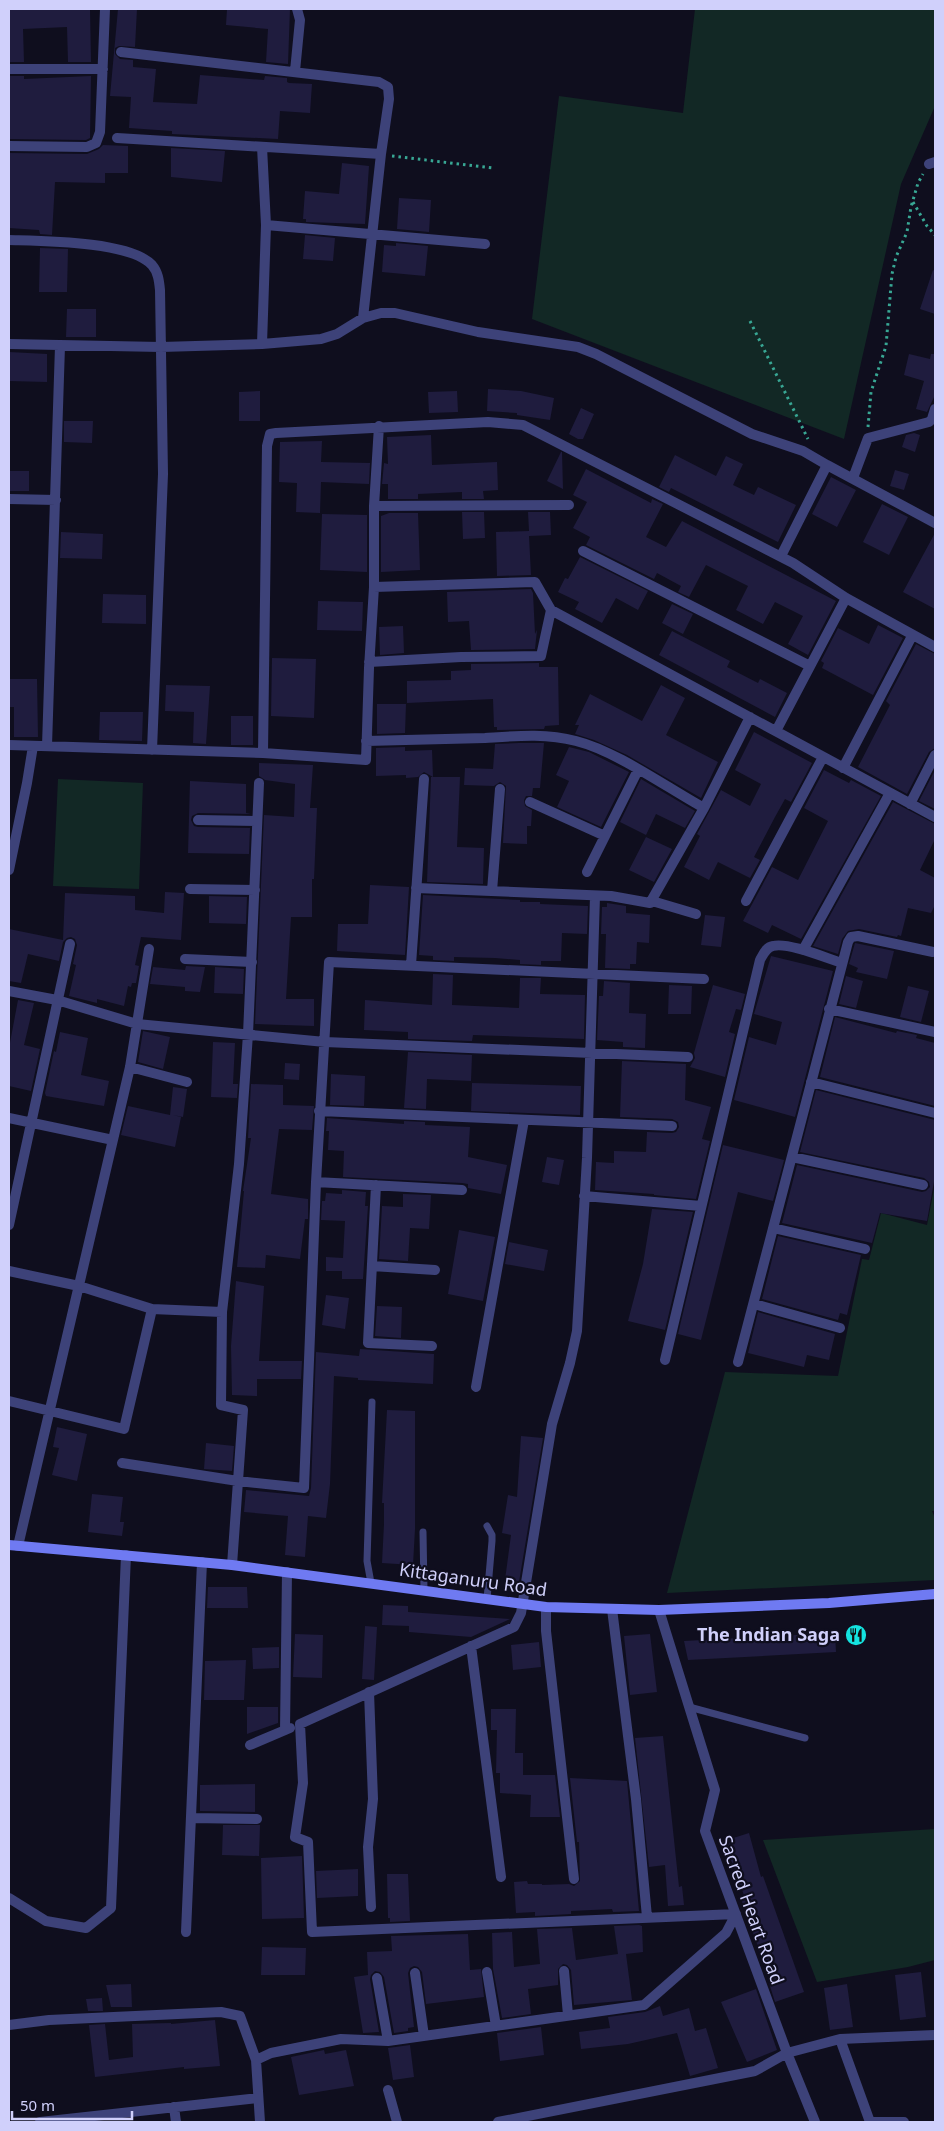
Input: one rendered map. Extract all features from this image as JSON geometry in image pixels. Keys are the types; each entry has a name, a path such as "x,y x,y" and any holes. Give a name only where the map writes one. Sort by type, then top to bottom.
{"street":[{"path":"9,146 87,147 96,143 100,132 105,9"},
{"path":"295,71 300,20 297,9"},
{"path":"121,52 379,82 388,87 389,99 363,318"},
{"path":"9,69 103,70"},
{"path":"117,138 381,154"},
{"path":"262,147 266,225 262,344"},
{"path":"266,225 485,244"},
{"path":"9,240 65,242 108,247 136,254 150,263 158,273 160,290 163,474 152,750"},
{"path":"9,344 161,347 262,344 321,339 337,334 363,318 381,313 395,313 478,332 578,348 596,354 752,434 803,451 935,523"},
{"path":"47,746 60,346"},
{"path":"853,478 868,438 929,422 935,409"},
{"path":"263,753 268,439 270,434 276,433 379,426 488,422 523,425 781,556 846,598 935,647"},
{"path":"9,745 263,753 366,760 369,662 374,587 374,506 379,426"},
{"path":"781,556 827,465"},
{"path":"9,499 56,500"},
{"path":"374,506 569,505"},
{"path":"583,551 810,666"},
{"path":"374,587 535,582 550,610 935,817"},
{"path":"776,731 846,598"},
{"path":"369,662 461,657 541,656 550,610"},
{"path":"844,768 912,636"},
{"path":"652,901 704,808 750,717"},
{"path":"366,741 486,738 527,734 554,736 577,741 605,751 704,808"},
{"path":"9,870 33,746"},
{"path":"910,804 935,755"},
{"path":"746,901 823,757"},
{"path":"587,872 638,770"},
{"path":"411,965 424,779"},
{"path":"232,1565 243,1410 221,1405 222,1312 239,1164 252,962 259,782"},
{"path":"492,891 500,789"},
{"path":"803,950 890,793"},
{"path":"530,802 605,836"},
{"path":"198,820 256,821"},
{"path":"190,888 255,890"},
{"path":"416,888 611,896 650,903 652,901 696,914"},
{"path":"250,1745 514,1627 519,1620 552,1424 577,1330 595,896"},
{"path":"738,1362 848,942 851,937 858,936 933,952"},
{"path":"9,1225 70,944"},
{"path":"665,1360 760,960 765,950 773,946 803,950 842,963"},
{"path":"14,1545 51,1410 130,1067 149,949"},
{"path":"185,960 252,962"},
{"path":"122,1463 238,1481 304,1488 319,1111 329,962 704,979"},
{"path":"9,991 57,1000 137,1024 325,1042 688,1057"},
{"path":"829,1009 935,1032"},
{"path":"130,1067 187,1082"},
{"path":"811,1082 935,1113"},
{"path":"319,1111 672,1126"},
{"path":"9,1118 113,1140"},
{"path":"476,1387 524,1120"},
{"path":"792,1157 923,1185"},
{"path":"316,1182 462,1190"},
{"path":"376,1185 368,1343 432,1346"},
{"path":"584,1196 701,1206"},
{"path":"773,1228 865,1249"},
{"path":"372,1266 435,1270"},
{"path":"9,1271 79,1286 152,1309 222,1312"},
{"path":"754,1304 840,1328"},
{"path":"9,1402 51,1410 124,1429 152,1309"},
{"name":"Kittaganuru Road","path":"14,1545 232,1565 546,1607 659,1610 829,1603 935,1594"},
{"path":"9,1898 46,1921 86,1928 111,1908 126,1555"},
{"path":"186,1932 202,1562"},
{"path":"285,1730 287,1572"},
{"path":"546,1607 546,1632 574,1879"},
{"path":"612,1609 636,1799 647,1917"},
{"name":"Sacred Heart Road","path":"659,1610 715,1790 705,1831 787,2053 816,2122"},
{"path":"471,1646 501,1877"},
{"path":"369,1692 373,1799 368,1847 371,1907"},
{"path":"300,1724 303,1784 295,1837 308,1842 312,1932 736,1914"},
{"path":"191,1818 257,1819"},
{"path":"256,2060 271,2053 341,2039 388,2041 644,2005 726,1932 736,1914"},
{"path":"564,1971 568,2015"},
{"path":"487,1972 496,2026"},
{"path":"415,1974 424,2036"},
{"path":"377,1978 388,2041"},
{"path":"9,2025 50,2020 221,2012 240,2016 256,2060 260,2122"},
{"path":"498,2122 755,2071 787,2053 840,2039 935,2034"},
{"path":"840,2039 870,2122 904,2122"},
{"path":"388,2090 396,2122"},
{"path":"40,2122 105,2119 174,2108 258,2098"},
{"path":"174,2108 176,2122"}],"lane":[{"path":"371,1583 367,1560 372,1402"},
{"path":"487,1526 492,1535 492,1541 487,1599"},
{"path":"423,1532 424,1590"},
{"path":"689,1707 805,1738"}],"path":[{"path":"381,154 493,168"},
{"path":"868,438 871,392 886,346 892,274 896,257 906,232 918,183 932,163"},
{"path":"913,201 927,226 935,235"},
{"path":"750,321 818,459"}],"green space":[{"path":"695,9 935,9 935,106 901,184 844,439 532,319 559,96 683,113"},
{"path":"58,779 143,783 139,889 53,886"},
{"path":"935,1184 935,1511 932,1511 935,1518 935,1580 667,1593 725,1372 838,1376 862,1259 869,1260 881,1213 927,1225"},
{"path":"935,1829 935,1960 908,1967 817,1982 763,1840"}],"building":[{"path":"9,9 90,9 91,62 68,62 67,27 23,29 24,62 9,62"},
{"path":"118,9 137,9 135,47 119,46 115,48 115,54 120,59 133,60 133,67 156,69 153,102 197,104 200,75 264,80 265,76 287,78 289,83 312,84 310,113 280,111 278,139 172,134 172,131 129,128 131,97 110,96"},
{"path":"227,9 290,9 288,64 266,62 268,29 226,25"},
{"path":"9,76 24,76 24,79 91,76 90,138 86,140 9,139"},
{"path":"103,145 128,146 128,173 105,173 105,183 55,182 52,235 40,234 39,230 9,228 9,153 87,154 99,149"},
{"path":"171,148 225,151 222,182 171,177"},
{"path":"342,163 369,166 365,224 306,222 306,219 303,219 305,191 339,194"},
{"path":"399,198 431,200 429,232 397,229"},
{"path":"305,235 335,238 333,261 303,259"},
{"path":"396,243 428,246 425,276 382,272 384,245 396,246"},
{"path":"40,248 68,249 67,292 39,292"},
{"path":"933,270 935,271 935,314 920,309"},
{"path":"67,309 96,309 96,337 66,337"},
{"path":"9,352 47,354 47,382 9,381"},
{"path":"909,354 930,359 931,354 935,354 935,395 927,412 916,409 924,381 904,375"},
{"path":"488,389 521,391 554,398 550,420 517,415 517,413 487,411"},
{"path":"260,391 260,421 239,421 239,392"},
{"path":"457,391 458,412 429,413 428,392"},
{"path":"581,408 594,414 583,439 578,439 569,434"},
{"path":"64,421 93,421 92,443 64,442"},
{"path":"914,433 920,435 915,452 902,447 906,435"},
{"path":"431,435 432,465 497,462 498,490 483,491 484,499 462,499 462,492 418,494 418,499 388,499 388,484 382,484 384,463 388,464 387,437"},
{"path":"322,441 321,462 370,463 369,484 321,482 320,513 296,512 297,483 279,482 280,442"},
{"path":"562,452 563,489 547,481"},
{"path":"675,455 716,476 726,456 743,464 733,485 754,495 758,487 796,505 778,542 671,488 669,492 659,487"},
{"path":"586,469 651,503 652,499 663,504 646,537 666,547 682,521 836,601 808,655 788,644 803,616 775,602 763,624 736,610 748,586 706,565 689,597 678,592 681,586 657,573 654,579 586,545 590,537 573,528 587,502 573,495"},
{"path":"895,470 909,474 904,490 890,486"},
{"path":"9,471 29,471 29,491 9,491"},
{"path":"831,477 856,490 837,527 812,514"},
{"path":"882,504 908,517 889,555 863,542"},
{"path":"462,512 484,512 485,538 463,539"},
{"path":"528,512 550,512 551,535 529,536 531,575 497,576 496,532 529,531"},
{"path":"389,513 418,513 420,570 381,572 381,516"},
{"path":"322,514 367,515 367,572 320,570"},
{"path":"61,532 103,534 102,559 60,558"},
{"path":"935,533 935,609 903,592"},
{"path":"580,557 648,591 638,610 616,598 602,623 575,609 579,602 558,592 565,578 568,579"},
{"path":"531,589 533,593 535,634 537,630 535,649 471,650 469,621 448,622 447,592"},
{"path":"103,594 146,595 146,624 102,623"},
{"path":"318,601 363,602 362,631 317,630"},
{"path":"672,604 693,614 683,634 662,623"},
{"path":"878,625 903,638 873,695 822,668 824,663 821,661 838,628 869,644"},
{"path":"403,626 404,653 380,655 379,627"},
{"path":"672,631 730,661 727,667 758,683 760,679 787,693 775,717 659,655"},
{"path":"916,644 935,654 935,748 929,752 907,794 858,767 890,705 886,701"},
{"path":"272,658 316,659 314,718 271,716"},
{"path":"539,663 539,667 558,667 559,725 545,726 544,729 497,730 497,727 494,727 493,699 407,703 407,681 451,680 451,671 471,670 471,664"},
{"path":"9,679 37,679 38,737 14,737 14,707 9,707"},
{"path":"166,685 210,686 206,744 193,743 194,712 165,711"},
{"path":"661,685 685,698 666,735 718,762 701,798 627,755 594,740 575,734 579,725 575,725 590,694 642,721"},
{"path":"377,704 406,704 405,733 377,734"},
{"path":"100,712 143,712 142,741 99,740"},
{"path":"231,716 253,716 253,745 231,745"},
{"path":"754,732 812,763 791,802 785,799 775,817 754,857 760,860 750,878 718,862 709,880 684,867 700,836 697,834 721,790 750,806 761,784 735,770"},
{"path":"544,743 540,788 533,788 532,796 526,796 524,800 525,806 532,810 531,826 527,826 527,844 503,843 506,786 500,782 494,786 464,785 465,768 493,769 495,744"},
{"path":"405,747 405,751 432,750 433,777 424,772 418,777 406,778 406,775 376,776 376,748"},
{"path":"569,747 589,752 629,772 601,827 557,807 569,781 556,775"},
{"path":"259,763 313,765 310,808 317,808 314,879 312,879 312,917 291,917 286,999 314,999 314,1026 255,1024 264,815 294,817 295,784 265,780 259,776"},
{"path":"824,770 849,783 851,780 881,796 801,939 772,925 768,933 743,921 772,867 798,880 828,821 804,808"},
{"path":"935,770 935,809 919,801"},
{"path":"431,777 460,777 457,847 484,848 483,884 427,882"},
{"path":"641,779 695,811 685,828 656,814 646,835 620,822"},
{"path":"190,781 246,784 246,813 251,814 198,813 192,816 191,820 194,826 198,827 250,828 249,854 188,853"},
{"path":"893,802 935,824 935,839 920,870 935,878 935,905 931,913 908,908 901,936 898,935 897,937 859,929 848,931 842,939 838,954 813,946"},
{"path":"646,837 672,849 654,882 629,870"},
{"path":"370,885 409,887 405,955 337,951 338,924 368,924"},
{"path":"165,892 184,893 181,940 141,937 135,965 139,966 136,983 132,983 131,987 128,986 124,1006 97,999 97,1003 69,996 76,965 73,964 77,945 75,939 71,937 63,942 59,961 28,954 21,983 9,981 9,929 63,940 65,893 135,896 135,910 164,913"},
{"path":"423,895 588,906 587,934 562,933 561,961 541,961 541,965 520,964 520,960 495,958 454,957 454,961 433,960 433,956 419,955"},
{"path":"209,896 247,897 246,924 209,923"},
{"path":"607,903 626,906 626,913 650,915 649,943 637,942 636,964 630,964 630,969 605,968 606,934 601,934 602,907 607,907"},
{"path":"705,915 725,917 721,947 701,945"},
{"path":"855,943 894,951 887,979 856,972 858,968 849,964"},
{"path":"771,956 833,971 795,1117 734,1100 749,1037 776,1045 782,1022 754,1014"},
{"path":"186,966 205,967 200,992 185,991 185,987 150,984 153,967 185,970"},
{"path":"215,967 244,969 243,994 214,993"},
{"path":"433,974 453,975 452,1005 519,1008 520,978 541,978 540,994 585,995 584,1039 473,1035 472,1041 408,1039 408,1032 364,1030 365,1000 432,1005"},
{"path":"846,976 863,981 856,1008 839,1004"},
{"path":"604,981 630,983 629,1013 646,1014 645,1048 623,1047 623,1042 597,1040 599,996 603,996"},
{"path":"669,985 692,986 691,1014 668,1014"},
{"path":"713,985 745,994 741,1010 736,1009 729,1032 735,1034 725,1077 690,1067 695,1058 694,1053"},
{"path":"908,986 929,991 921,1022 900,1017"},
{"path":"18,1000 34,1003 24,1045 40,1049 31,1091 9,1086 9,1048"},
{"path":"835,1017 896,1033 897,1031 917,1035 916,1038 935,1043 935,1106 820,1077"},
{"path":"143,1031 170,1037 163,1069 138,1062"},
{"path":"60,1032 88,1038 81,1075 109,1081 104,1106 46,1096 45,1093 54,1051 56,1052"},
{"path":"213,1042 235,1043 233,1084 238,1084 237,1098 211,1097"},
{"path":"408,1052 472,1055 471,1081 427,1079 426,1109 404,1108"},
{"path":"622,1061 686,1064 685,1100 711,1107 702,1139 710,1141 696,1199 595,1190 596,1162 614,1163 614,1151 646,1152 647,1132 672,1133 676,1132 679,1127 678,1122 672,1119 620,1117"},
{"path":"285,1063 300,1064 299,1080 284,1079"},
{"path":"331,1074 365,1076 364,1106 330,1105"},
{"path":"472,1083 581,1086 580,1115 471,1111"},
{"path":"251,1084 283,1085 283,1105 314,1106 312,1130 279,1129 271,1194 308,1199 308,1219 305,1219 300,1259 266,1255 265,1268 237,1267 243,1191 251,1138 248,1138"},
{"path":"173,1087 187,1089 183,1117 173,1115 181,1117 175,1147 121,1135 128,1106 170,1115"},
{"path":"816,1090 935,1120 935,1176 927,1221 880,1213 872,1243 782,1223 797,1165 922,1192 930,1187 929,1182 924,1178 800,1152"},
{"path":"327,1118 404,1124 404,1121 425,1122 425,1125 470,1127 468,1157 507,1165 501,1194 468,1188 468,1184 462,1183 343,1177 344,1151 328,1150 329,1131 326,1131"},
{"path":"723,1145 784,1160 773,1201 738,1192 701,1340 678,1334"},
{"path":"547,1157 564,1160 559,1185 542,1182"},
{"path":"342,1190 366,1192 365,1206 368,1206 363,1279 342,1279 342,1271 326,1271 326,1257 343,1258 345,1221 321,1220 322,1201 325,1201 326,1193 342,1194"},
{"path":"403,1194 431,1195 429,1229 410,1228 408,1261 379,1259 382,1206 403,1207"},
{"path":"652,1209 693,1212 665,1330 628,1321 643,1264"},
{"path":"459,1230 495,1237 483,1301 448,1294"},
{"path":"778,1236 861,1255 847,1315 840,1313 838,1320 762,1299"},
{"path":"509,1242 548,1250 544,1271 505,1264"},
{"path":"236,1281 264,1286 259,1361 302,1361 301,1379 257,1379 257,1396 232,1395 231,1346"},
{"path":"326,1295 349,1298 345,1329 322,1325"},
{"path":"377,1306 402,1307 401,1338 375,1336"},
{"path":"758,1312 835,1334 829,1360 807,1355 804,1367 748,1353"},
{"path":"360,1349 434,1354 433,1384 358,1380 358,1378 334,1376 330,1484 326,1518 308,1516 305,1557 285,1555 288,1516 244,1512 246,1490 309,1496 311,1488 316,1352 359,1356"},
{"path":"387,1410 415,1411 415,1529 413,1565 382,1563 384,1503 382,1503"},
{"path":"57,1427 87,1434 77,1481 52,1475 59,1448 53,1447"},
{"path":"521,1436 543,1438 519,1582 505,1580 511,1535 502,1533 508,1495 517,1497"},
{"path":"206,1443 234,1446 232,1471 204,1469"},
{"path":"92,1494 123,1497 120,1522 124,1522 122,1536 88,1532"},
{"path":"208,1587 247,1587 248,1608 207,1608"},
{"path":"383,1605 408,1606 408,1612 510,1619 471,1637 409,1632 409,1626 382,1625"},
{"path":"365,1626 377,1627 374,1680 362,1679"},
{"path":"835,1633 836,1652 688,1660 684,1641"},
{"path":"295,1634 323,1635 322,1678 293,1677"},
{"path":"650,1634 657,1692 630,1695 624,1636"},
{"path":"539,1642 541,1667 513,1670 511,1645"},
{"path":"279,1647 279,1668 253,1669 252,1648"},
{"path":"246,1660 244,1700 204,1700 205,1661"},
{"path":"247,1707 278,1707 278,1723 247,1734"},
{"path":"491,1709 516,1709 515,1753 523,1753 523,1775 555,1775 560,1817 530,1817 531,1795 500,1793 500,1773 496,1773 497,1730 491,1730"},
{"path":"663,1736 679,1887 682,1886 684,1905 668,1906 665,1865 649,1867 635,1738"},
{"path":"570,1778 627,1781 639,1911 613,1912 612,1909 571,1911 571,1914 535,1916 535,1912 516,1913 514,1882 527,1881 528,1884 569,1884 574,1886 580,1881 579,1842 577,1842"},
{"path":"255,1784 255,1812 200,1811 200,1785"},
{"path":"223,1825 260,1825 259,1856 222,1855"},
{"path":"749,1833 761,1877 763,1876 804,1992 775,2002 769,1983 771,1983 741,1899 745,1898 724,1841"},
{"path":"302,1856 304,1918 262,1919 261,1858"},
{"path":"358,1869 358,1896 317,1898 316,1871"},
{"path":"387,1874 408,1874 410,1921 390,1922 390,1918 388,1918"},
{"path":"614,1926 642,1926 643,1952 626,1954 632,2000 574,2005 571,1970 567,1965 563,1964 558,1969 558,1985 528,1989 531,2014 502,2018 493,1969 492,1933 512,1932 514,1967 540,1964 537,1929 572,1928 576,1960 618,1954"},
{"path":"468,1934 470,1970 481,1969 484,1997 426,2004 422,1972 418,1967 414,1966 410,1968 408,1973 414,2027 408,2028 408,2031 394,2033 384,1977 380,1972 375,1971 370,1979 379,2032 363,2033 354,1977 368,1975 367,1952 392,1951 391,1936"},
{"path":"262,1947 306,1948 305,1975 261,1975"},
{"path":"921,1972 926,2017 900,2020 895,1975"},
{"path":"131,1984 132,2007 111,2007 106,1985"},
{"path":"847,1984 853,2027 830,2030 824,1988"},
{"path":"756,1989 777,2050 747,2062 721,2002"},
{"path":"102,1998 103,2011 88,2011 86,1999"},
{"path":"660,2006 663,2016 689,2008 695,2031 706,2028 718,2068 690,2076 677,2033 628,2044 581,2049 579,2032 610,2028 608,2017 645,2012"},
{"path":"215,2020 220,2066 184,2069 184,2067 95,2077 89,2025 105,2024 109,2060 133,2057 132,2024 171,2024"},
{"path":"541,2027 544,2055 500,2061 497,2033"},
{"path":"410,2045 414,2077 393,2080 388,2048"},
{"path":"324,2050 325,2054 346,2050 354,2086 299,2095 291,2057"}],"place":[{"name":"The Indian Saga","path":"856,1635"}]}
